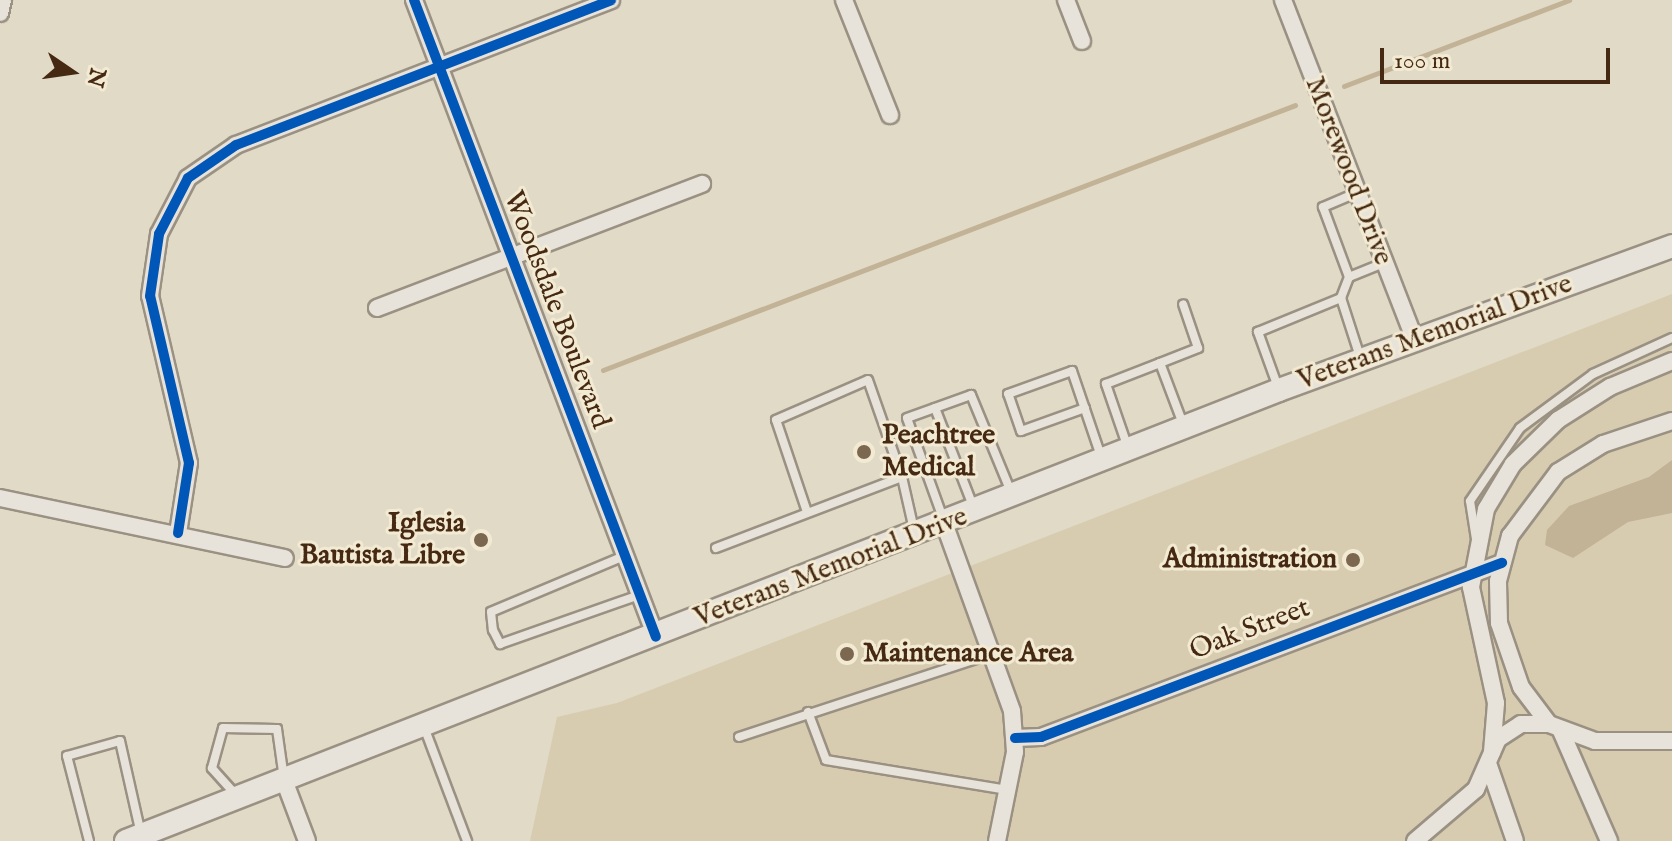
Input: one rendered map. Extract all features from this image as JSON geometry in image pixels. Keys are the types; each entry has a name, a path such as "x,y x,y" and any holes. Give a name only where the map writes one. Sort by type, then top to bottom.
{"main road":[{"name":"Veterans Memorial Drive","path":"133,838 656,637 1279,390 1672,246"}],"street":[{"path":"0,13 3,0"},
{"name":"Woodsdale Boulevard","path":"414,0 656,637"},
{"path":"178,533 189,463 150,296 169,204 188,178 236,145 440,70 611,0"},
{"path":"844,0 890,115"},
{"path":"1066,0 1082,41"},
{"name":"Morewood Drive","path":"1283,0 1415,341"},
{"path":"377,308 702,184"},
{"path":"1515,841 1490,759 1496,703 1473,620 1471,572 1476,539 1502,479 1541,434 1610,387 1672,361"},
{"path":"1609,841 1555,728 1505,649 1502,563 1528,503 1558,472 1603,444 1672,421"},
{"path":"0,498 178,533 285,558"},
{"path":"944,523 993,653 1015,738 997,841"},
{"name":"Oak Street","path":"1015,738 1041,737 1471,572 1502,563"},
{"path":"1415,841 1476,789 1490,759 1521,724 1555,728 1604,742 1672,741"},
{"path":"284,780 307,841"}],"lane":[{"path":"1356,193 1323,207 1349,277 1341,298 1361,360"},
{"path":"1349,277 1384,263"},
{"path":"1279,390 1258,332 1341,298"},
{"path":"1129,450 1106,384 1198,348 1183,304"},
{"path":"1476,539 1470,501 1520,428 1593,374 1672,338"},
{"path":"1160,363 1184,428"},
{"path":"1085,408 1021,431 1008,394 1072,371 1085,408 1103,461"},
{"path":"807,512 776,420 868,380 902,477 916,535"},
{"path":"944,523 907,418 971,395 1013,496"},
{"path":"935,408 975,511"},
{"path":"716,548 902,477"},
{"path":"624,556 491,612 493,630 500,644 640,594"},
{"path":"739,737 993,653"},
{"path":"808,712 826,760 1008,790"},
{"path":"424,726 467,841"},
{"path":"238,798 212,768 223,728 277,729 284,780"},
{"path":"89,841 67,756 120,741 133,838"}],"shaded area":[{"path":"1672,294 1672,841 530,841 557,717 617,703"},
{"path":"1672,460 1672,513 1628,522 1573,558 1545,545 1547,530 1569,506 1649,477"}],"waterway":[{"path":"1344,86 1569,0"},
{"path":"603,370 1295,105"}],"cycle path":[{"path":"414,0 656,637"},
{"path":"178,533 189,463 150,296 159,234 188,178 236,145 611,0"},
{"path":"1015,738 1041,737 1502,563"}],"place":[{"name":"Peachtree Medical","path":"864,452"},
{"name":"Iglesia Bautista Libre","path":"481,540"},
{"name":"Administration","path":"1353,560"},
{"name":"Maintenance Area","path":"847,654"}]}
